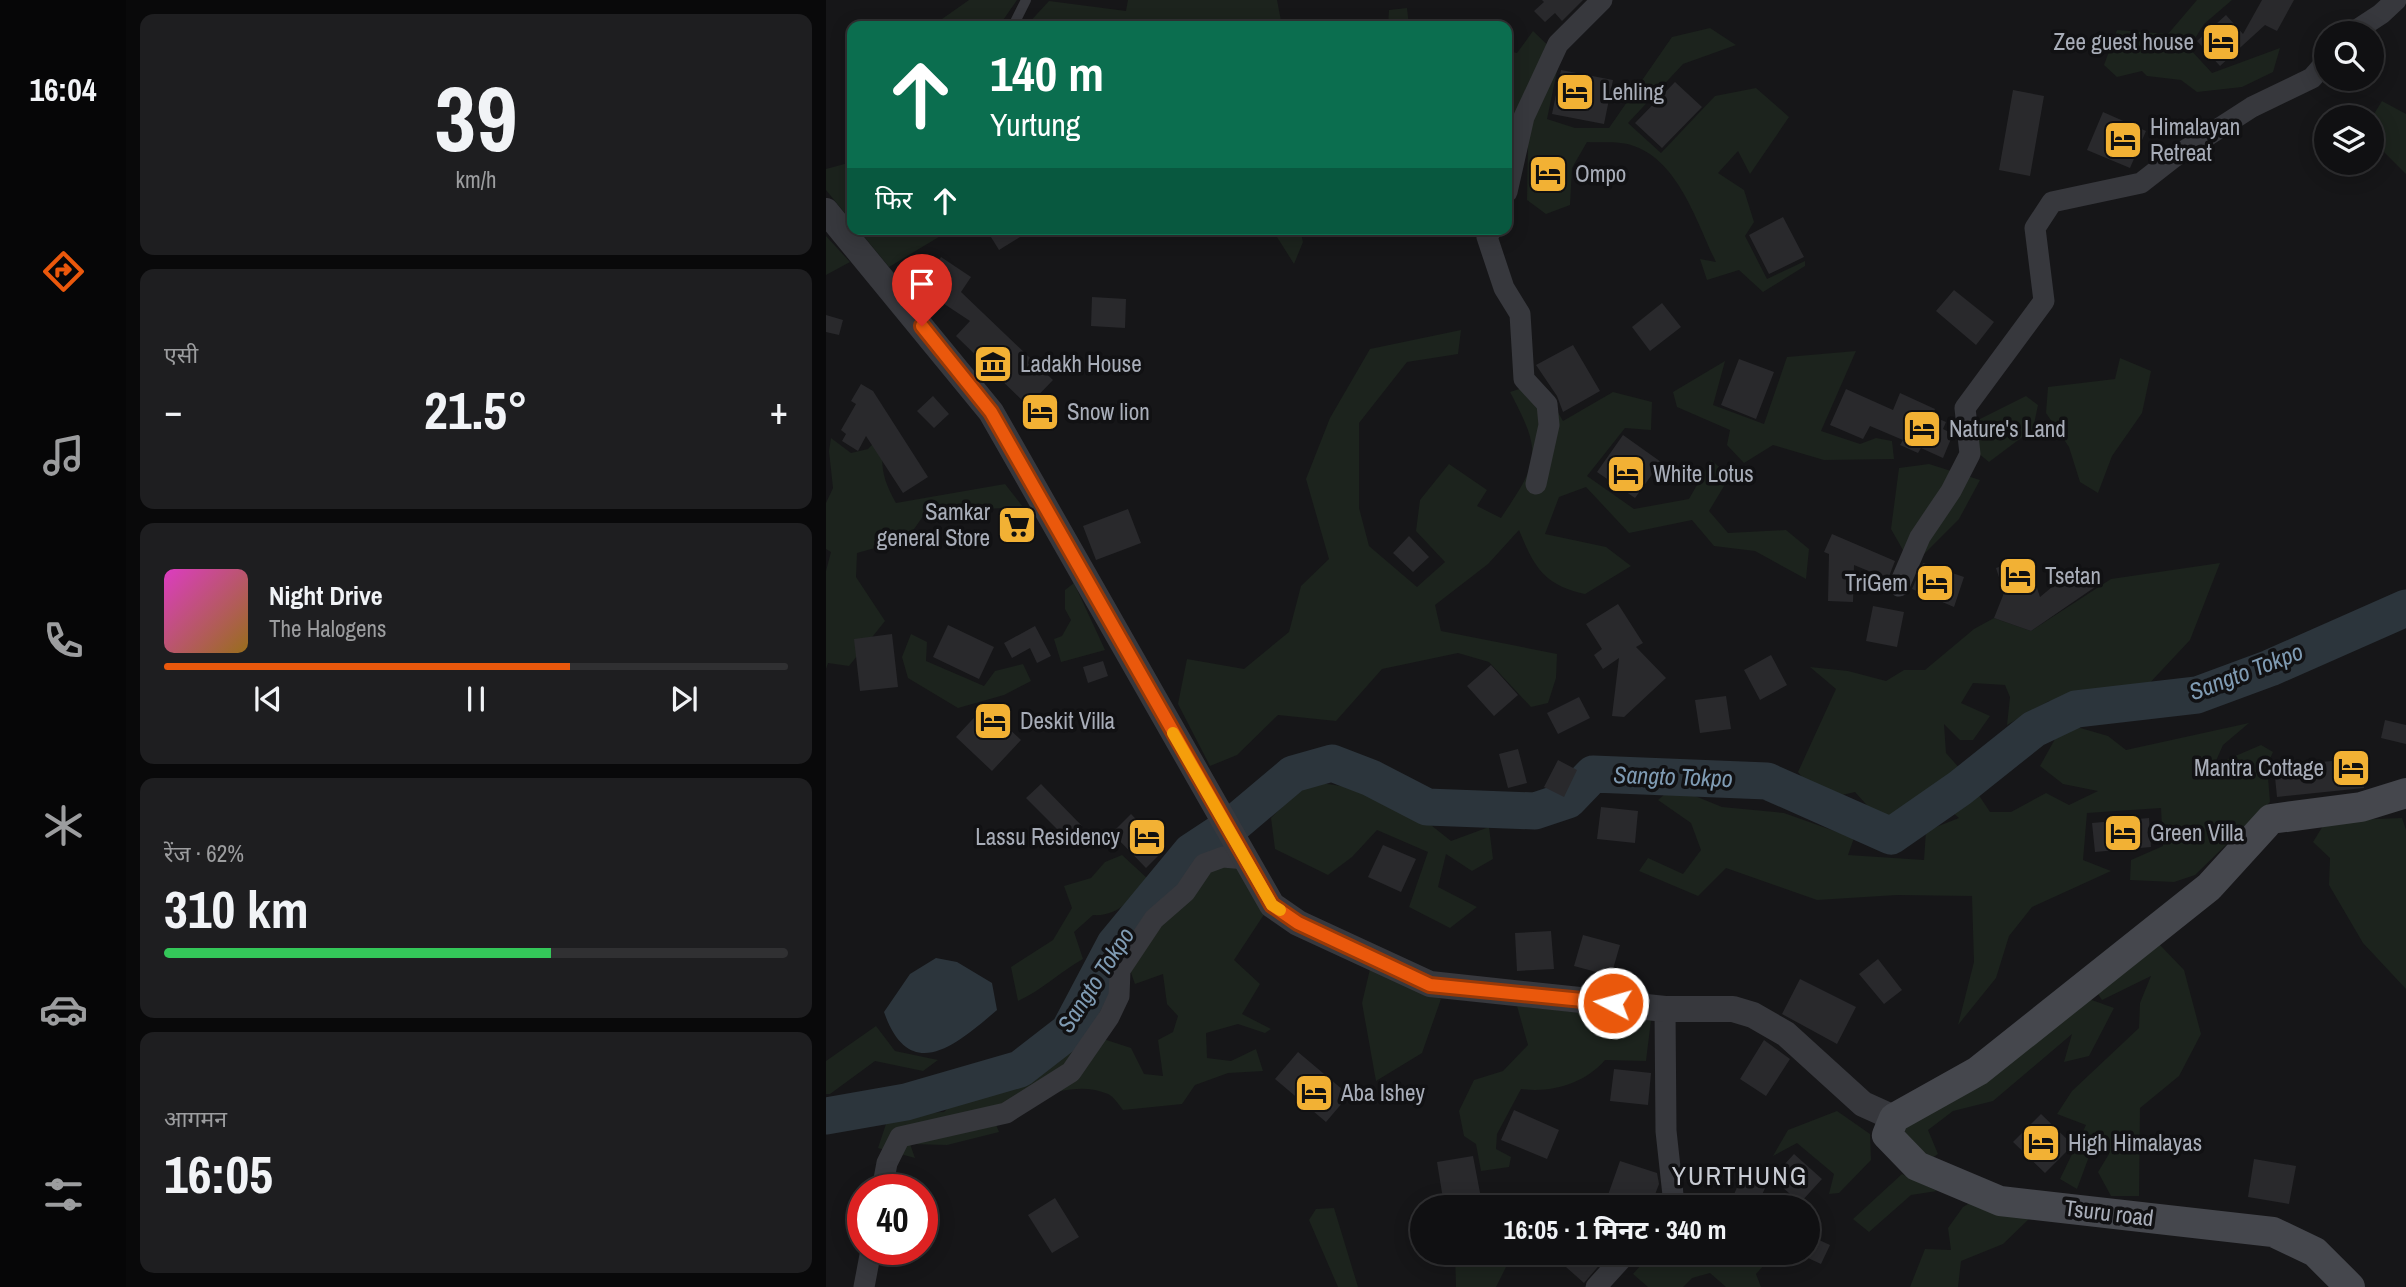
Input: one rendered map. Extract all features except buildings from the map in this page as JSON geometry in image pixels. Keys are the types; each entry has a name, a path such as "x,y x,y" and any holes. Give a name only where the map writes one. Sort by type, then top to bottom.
{"main road":[{"path":"1894,1118 1978,1071 2209,887 2271,819 2361,807 2406,793"},
{"name":"Tsuru road","path":"1894,1118 1887,1135 1917,1166 2000,1201 2273,1232 2315,1252 2350,1287"}],"street":[{"path":"1512,170 1524,117 1558,44 1602,0"},
{"path":"2370,21 2396,0"},
{"path":"1899,586 1920,537 1951,491 1970,454 1965,408 2044,301 2035,228 2052,202 2141,183 2173,158 2252,107 2314,76"},
{"path":"826,211 991,412 1272,905 1298,923 1430,985 1665,1009 1733,1009 1752,1015 1786,1034 1863,1104 1894,1118"},
{"path":"1488,235 1504,288 1520,314 1524,379 1547,404 1549,425 1536,484"},
{"path":"885,1174 887,1163 901,1137 1006,1113 1071,1072 1109,1017 1119,996 1120,970 1154,919 1185,892 1204,864 1241,851"},
{"path":"1665,1009 1666,1131 1673,1195"},
{"path":"864,1287 868,1265"},
{"path":"1596,1287 1616,1265"}],"lane":[{"path":"1016,21 1026,0"}],"shaded area":[{"path":"969,0 1017,0 1002,21 939,21"},
{"path":"1128,0 1277,0 1281,21 1031,21 1049,1 1126,11"},
{"path":"2197,0 2232,0 2204,24 2189,48 2212,73 2280,48 2273,72 2242,87 2197,92 2181,80 2147,76 2142,71 2117,77 2104,65 2117,30 2168,34"},
{"path":"1407,8 1408,21 1388,21 1389,10"},
{"path":"1710,28 1736,45 1683,64 1628,123 1661,153 1715,96 1756,88 1789,117 1750,174 1738,151 1718,173 1744,190 1754,222 1745,236 1767,279 1805,261 1805,266 1763,292 1739,270 1707,280 1700,259 1716,262 1684,194 1661,164 1647,152 1631,145 1587,142 1572,168 1570,205 1546,214 1527,200 1528,146 1512,116 1512,52 1517,53 1533,31 1560,57 1547,119 1575,128 1609,128 1672,37"},
{"path":"2382,101 2406,114 2406,174 2384,152 2384,105 2380,105"},
{"path":"847,163 847,216 826,190 826,169"},
{"path":"863,235 942,235 889,267"},
{"path":"1276,235 1301,235 1303,242 1294,264"},
{"path":"826,236 850,262 826,275"},
{"path":"1461,330 1458,354 1407,362 1359,423 1359,508 1369,546 1417,587 1445,562 1416,531 1420,500 1449,464 1487,490 1477,506 1501,518 1523,483 1532,457 1528,430 1510,392 1540,382 1563,421 1613,392 1652,402 1651,430 1625,428 1587,476 1634,509 1689,499 1711,460 1730,476 1709,511 1728,533 1786,530 1809,549 1806,579 1755,551 1714,546 1692,520 1629,533 1586,487 1559,497 1545,534 1606,547 1631,566 1585,594 1571,590 1550,580 1542,572 1519,530 1488,564 1435,605 1441,631 1557,654 1556,678 1548,703 1531,707 1489,662 1458,653 1382,669 1336,721 1278,715 1237,755 1210,766 1178,704 1187,659 1244,669 1289,632 1301,586 1329,559 1306,479 1330,418 1370,349"},
{"path":"1856,351 1821,431 1860,444 1876,438 1892,441 1894,459 1824,460 1773,445 1744,463 1727,445 1730,430 1677,407 1673,392 1725,361 1713,405 1764,424 1787,357"},
{"path":"2120,358 2151,371 2142,413 2112,456 2098,493 2080,482 2069,447 2046,413 2048,387 2115,379"},
{"path":"2026,396 2038,405 2033,429 1989,462 1962,440 1980,419"},
{"path":"886,430 884,476 896,503 1005,484 1023,507 926,512 907,539 857,553 856,577 885,621 849,666 828,663 826,669 826,571 831,552 826,549 826,503 833,488 829,451 831,438 851,453 868,449"},
{"path":"1929,464 1980,480 1959,519 1912,566 1891,529 1899,468"},
{"path":"2220,563 2190,640 2145,688 2087,701 2049,701 2007,725 2010,697 2005,685 1973,683 1961,703 1990,716 1973,740 1960,740 1944,724 1946,753 1961,770 1913,810 1883,823 1855,792 1820,800 1798,772 1836,689 1810,667 1848,671 1886,681 1904,670 1925,670 1974,629 1994,618 2031,631 2111,579"},
{"path":"1074,583 1105,650 1061,662 1054,639 1062,636 1071,620 1065,609 1065,590"},
{"path":"911,634 927,642 926,661 984,686 995,671 1023,664 1031,681 1004,695 958,708 908,678 902,657"},
{"path":"2249,723 2223,745 2211,772 2226,760 2261,745 2273,752 2267,765 2270,802 2195,875 2174,882 2130,880 2131,860 2163,846 2161,808 2087,813 2083,860 2111,871 2032,907 2009,936 1996,978 1958,1025 1974,962 1972,896 1897,895 1817,900 1726,868 1698,896 1639,871 1648,858 1683,874 1701,850 1691,823 1658,800 1673,787 1722,807 1784,813 1854,838 1848,855 1924,860 1926,831 1959,818 1951,811 1978,794 1990,812 2011,812 2046,793 2069,805 2098,791 2063,784 2040,766 2055,739 2077,727 2108,736 2126,750"},
{"path":"1307,781 1362,789 1402,802 1451,841 1489,827 1493,859 1472,871 1446,854 1438,887 1477,907 1450,928 1409,907 1428,852 1377,830 1352,857 1328,875 1275,849 1271,818"},
{"path":"2402,818 2406,830 2406,989 2363,943 2329,885 2330,858 2313,842 2326,821"},
{"path":"1122,855 1148,879 1124,905 1110,913 1093,915 1074,932 1083,959 1018,1001 1011,967 1053,940 1072,908 1064,886 1091,878 1105,862"},
{"path":"1235,864 1265,913 1234,960 1260,984 1242,1014 1271,1029 1265,1033 1238,1024 1206,1033 1207,1058 1231,1061 1256,1049 1263,1071 1228,1073 1195,1085 1182,1104 1123,1110 1108,1094 1094,1090 1064,1090 1034,1099 993,1117 999,1132 947,1145 910,1144 915,1158 878,1148 889,1115 944,1112 969,1097 1015,1086 1043,1069 1085,1033 1131,1048 1144,1074 1163,1076 1158,1040 1173,1032 1178,1016 1167,1004 1163,974 1135,984 1130,970 1187,876"},
{"path":"2159,944 2184,970 2201,1034 2179,1076 2140,1108 2139,1196 2111,1196 2098,1172 2109,1154 2098,1132 2077,1189 2060,1179 2086,1125 2057,1114 2072,1091 2139,1028 2140,1003 2151,976 2102,1000 2094,988"},
{"path":"936,958 957,962 992,983 997,1010 951,1045 935,1052 921,1053 907,1048 895,1035 884,1012 910,974"},
{"path":"1370,969 1441,999 1422,1053 1376,1081 1362,1003"},
{"path":"2089,999 2114,1008 2089,1056 2064,1062 2072,1034 1993,1101 1953,1111 1928,1130 1938,1154 1929,1160 1908,1141 1903,1127"},
{"path":"1517,1006 1651,1020 1646,1061 1605,1060 1587,1075 1567,1085 1544,1090 1521,1089 1497,1134 1496,1149 1511,1157 1509,1167 1481,1171 1476,1144 1464,1136 1459,1111 1474,1080 1503,1071 1528,1045"},
{"path":"876,1026 895,1051 938,1060 923,1071 875,1061 830,1094 826,1094 826,1061"},
{"path":"1837,1111 1870,1134 1871,1160 1839,1193 1829,1194 1834,1174 1797,1143 1773,1156 1788,1130"},
{"path":"1902,1174 1937,1191 1911,1195 1869,1232 1853,1219"},
{"path":"1977,1199 2032,1216 2003,1244 1961,1261 1958,1287 1910,1287 1925,1249 1951,1250 1948,1228 1963,1207"},
{"path":"1334,1208 1358,1287 1338,1287 1309,1220 1316,1209"},
{"path":"1455,1265 1507,1265 1496,1287 1456,1287"},
{"path":"1641,1265 1764,1265 1756,1274 1761,1287 1726,1287 1710,1273 1692,1278 1683,1287 1648,1287 1633,1274"}],"waterway":[{"name":"Sangto Tokpo","path":"826,1116 906,1102 1020,1069 1069,1031 1115,944 1191,852 1235,823 1293,774 1332,763 1371,778 1427,807 1535,811 1568,800 1593,774 1767,781 1891,836 1960,788 2034,729 2076,709 2197,695 2270,668 2406,608"}],"slow traffic":[{"path":"1173,733 1272,905 1280,910"}],"place":[{"name":"Zee guest house","path":"2221,42"},
{"name":"Lehling","path":"1575,92"},
{"name":"Himalayan Retreat","path":"2123,140"},
{"name":"Ompo","path":"1548,174"},
{"name":"Ladakh House","path":"993,364"},
{"name":"Snow lion","path":"1040,412"},
{"name":"Nature's Land","path":"1922,429"},
{"name":"White Lotus","path":"1626,474"},
{"name":"Samkar general Store","path":"1017,525"},
{"name":"Tsetan","path":"2018,576"},
{"name":"TriGem","path":"1935,583"},
{"name":"Deskit Villa","path":"993,721"},
{"name":"Mantra Cottage","path":"2351,768"},
{"name":"Green Villa","path":"2123,833"},
{"name":"Lassu Residency","path":"1147,837"},
{"name":"Aba Ishey","path":"1314,1093"},
{"name":"High Himalayas","path":"2041,1143"}],"district":[{"name":"YURTHUNG","path":"1740,1176"}],"route":[{"path":"922,326 991,412 1272,905 1298,923 1430,985 1613,1003"}]}
